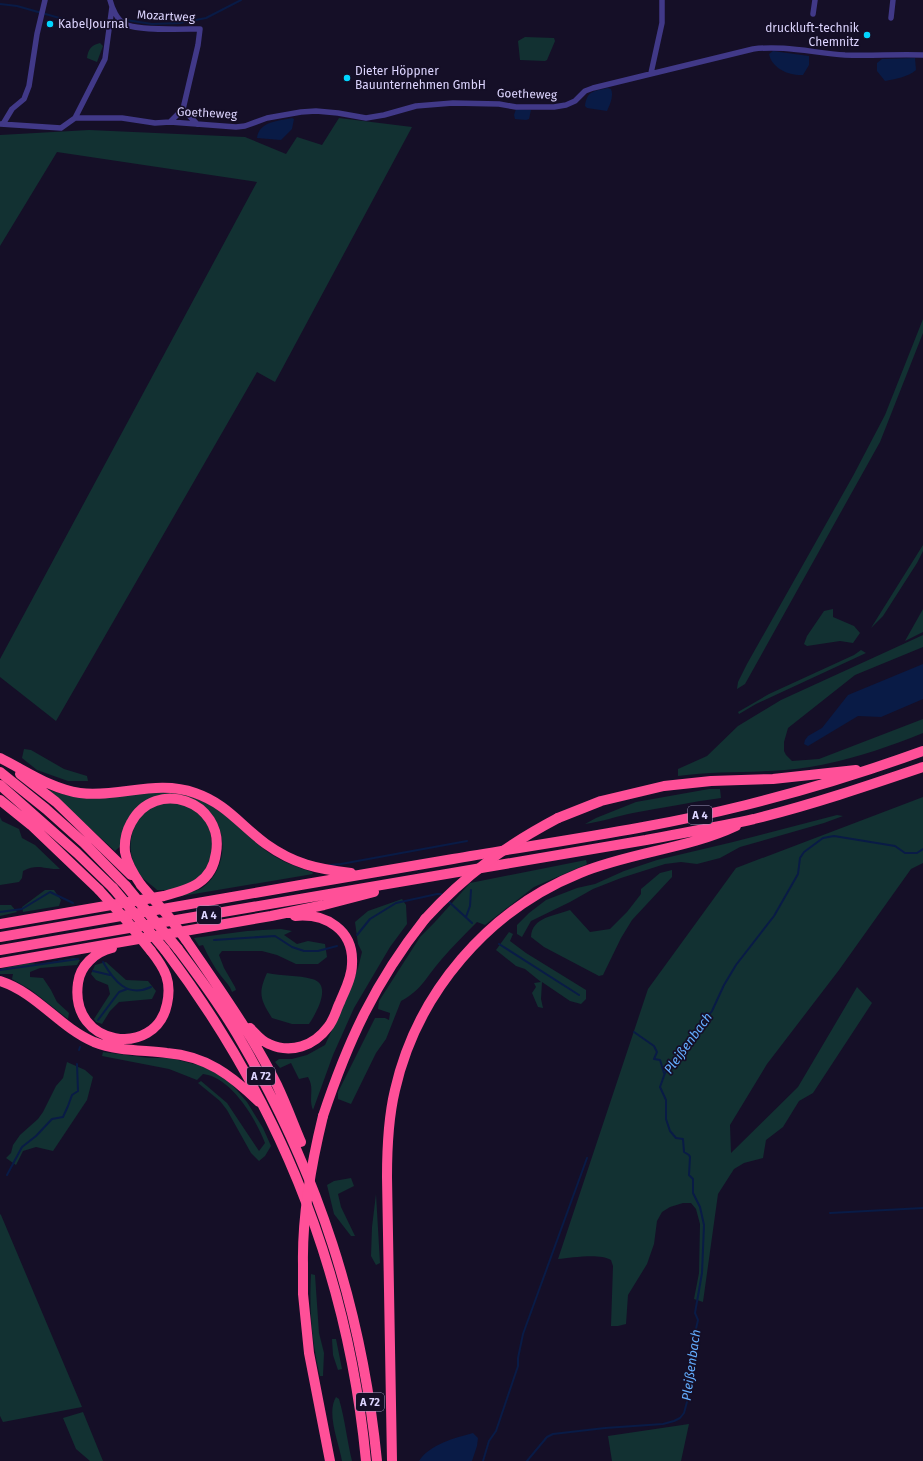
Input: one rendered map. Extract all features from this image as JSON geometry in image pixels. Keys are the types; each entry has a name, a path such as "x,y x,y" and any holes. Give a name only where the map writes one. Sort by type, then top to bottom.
{"highway":[{"name":"A 4","path":"0,936 698,816 810,788 923,751"},
{"path":"0,758 51,785 80,793 109,793 161,787 194,792 226,808 265,843 281,854 302,864 360,875"},
{"path":"0,758 56,802 89,833 141,885 169,917 186,940 238,1015 278,1086 313,1174 323,1214"},
{"name":"A 4","path":"0,950 646,840 753,819 835,797 923,767"},
{"path":"330,1461 309,1353 303,1294 303,1231 308,1186 323,1116 342,1061 370,1001 395,959 424,919 460,884 488,861 527,835 558,818 601,801 640,790 664,786 711,781 773,779 832,771 874,768"},
{"name":"A 72","path":"0,772 57,818 126,886 178,948 241,1040 295,1143 323,1214 336,1254 359,1343 371,1408 377,1461"},
{"name":"A 72","path":"0,785 77,853 113,888 165,950 214,1020 266,1109 298,1179 325,1253 347,1338 357,1392 366,1461"},
{"path":"0,924 164,896 185,890 200,883 212,870 218,842 211,820 197,807 184,801 168,799 157,801 147,805 133,819 125,839 125,852 128,863 141,885"},
{"path":"0,800 31,825 99,890 151,951 165,973 169,982 170,992 166,1010 160,1021 152,1029 141,1036 126,1039 109,1037 94,1029 86,1022 80,1012 77,995 78,981 83,968 89,961 102,952 139,939"},
{"path":"392,1461 387,1177 390,1118 395,1089 403,1061 414,1033 427,1007 448,976 471,947 504,917 543,890 580,873 605,864 723,832 753,819"},
{"path":"0,963 271,916 324,905 418,879"},
{"path":"238,1015 258,1037 268,1044 282,1048 295,1048 308,1045 320,1037 330,1025 350,976 352,964 349,944 343,933 334,925 324,919 314,916 271,916"},
{"path":"0,981 11,984 24,991 75,1032 94,1042 124,1050 168,1053 191,1057 211,1064 242,1086 266,1109"}],"street":[{"path":"1,124 12,109 24,99 30,86 41,15 45,0"},
{"name":"Mozartweg","path":"110,0 112,7 121,21 130,26 156,29 200,29 198,45 183,110"},
{"path":"651,73 662,23 662,0"},
{"path":"813,14 815,0"},
{"path":"891,18 892,0"},
{"path":"1,124 61,128 75,118 105,59 112,7"},
{"name":"Goetheweg","path":"75,118 122,118 155,123 170,122 236,127 245,126 267,118 316,111 366,118 416,106 453,103 499,104 516,107 554,107 566,105 574,101 585,91 651,73 761,48 796,48 824,54 847,55 923,55"},
{"path":"170,122 183,110 197,124"}],"green space":[{"path":"525,37 554,38 555,41 547,60 520,60 518,41"},
{"path":"100,43 103,46 97,62 87,58 90,48"},
{"path":"339,118 412,127 275,382 257,372 56,721 0,677 0,659 257,182 57,152 0,246 0,135 89,130 245,137 286,154 297,137 322,145"},
{"path":"923,319 923,333 880,442 745,684 737,689 738,682 747,664 853,476 885,415"},
{"path":"923,545 923,551 917,563 883,616 871,628"},
{"path":"833,609 833,617 854,626 860,633 853,643 840,641 807,646 804,644 807,636 824,611"},
{"path":"923,609 923,632 905,641"},
{"path":"923,635 923,647 855,675 788,728 784,742 784,751 792,761 819,759 923,719 923,733 855,757 803,768 758,772 705,773 678,776 678,769 707,756 738,726 781,700"},
{"path":"861,650 866,653 756,704 739,714 738,712 769,694 854,655"},
{"path":"24,749 31,750 64,769 87,776 88,781 68,781 37,770 22,758"},
{"path":"709,789 720,789 721,798 633,813 585,824 636,802"},
{"path":"49,791 67,795 85,797 102,797 152,792 169,792 186,795 198,799 218,810 272,855 291,865 312,872 313,874 175,897 202,888 216,873 220,863 222,853 221,833 212,815 208,811 195,801 148,801 122,845 115,851"},
{"path":"923,797 923,863 911,869 839,970 767,1064 730,1125 731,1153 798,1087 857,987 872,1003 813,1093 799,1101 783,1127 766,1140 763,1158 744,1163 734,1169 718,1194 703,1302 694,1299 699,1273 700,1224 696,1209 691,1203 683,1203 670,1207 662,1212 657,1221 654,1244 647,1264 628,1295 626,1324 611,1326 613,1266 611,1260 593,1256 558,1259 648,989 736,868"},
{"path":"173,802 194,808 209,825 214,853 202,875 187,885 173,890 157,890 143,878 134,864 131,846 132,836 134,827 146,812 154,806"},
{"path":"837,815 843,816 824,823 740,847 720,858 697,864 681,862 665,864 621,878 593,889 531,921 522,937 517,934 517,925 529,913 546,900 577,888 595,884 624,871 657,860"},
{"path":"0,817 2,821 19,829 22,838 35,845 60,869 33,867 23,871 22,878 19,882 0,885"},
{"path":"586,860 587,864 534,887 485,925 477,922 445,955 419,988 401,1001 386,1039 376,1053 351,1104 338,1099 338,1092 375,1018 385,1018 389,1020 390,1013 378,1009 379,1001 420,937 470,883"},
{"path":"672,870 672,877 632,920 621,938 603,975 599,976 544,947 531,937 532,930 540,921 570,910 590,932 610,929 627,912 641,894 641,889 660,873"},
{"path":"45,890 54,890 61,900 59,906 23,912 22,907"},
{"path":"402,899 406,905 407,924 390,947 354,1008 333,1055 313,1110 311,1101 311,1086 308,1077 299,1079 291,1063 280,1068 275,1062 279,1059 292,1059 307,1055 325,1045 344,1004 358,968 362,952 358,944 355,922 368,911"},
{"path":"0,905 11,905 17,912 0,916"},
{"path":"281,929 292,931 284,935 297,944 308,941 325,944 327,957 318,964 296,964 277,955 262,951 222,951 219,955 236,990 232,992 218,973 203,945 199,946 194,938 247,931"},
{"path":"509,932 513,934 510,941 526,953 586,990 586,999 581,1004 570,1001 542,982 541,999 543,1008 538,1007 532,993 536,987 534,983 541,982 525,969 516,966 496,950"},
{"path":"74,958 80,960 77,965 40,968 30,972 30,977 43,978 57,1002 69,1013 68,1019 31,990 12,979 13,974 0,974 0,969 29,963 40,964"},
{"path":"106,962 126,980 148,981 156,991 152,999 119,1002 110,1011 102,1024 96,1022 94,1019 110,994 108,985 96,980 91,974 95,965"},
{"path":"267,973 307,978 318,982 322,993 321,1000 319,1007 309,1024 292,1024 272,1018 265,1006 261,991"},
{"path":"103,1052 149,1058 170,1058 202,1066 228,1080 247,1102 263,1128 271,1146 265,1156 259,1161 251,1153 227,1110 220,1101 198,1083 201,1081 227,1103 259,1151 265,1143 261,1133 249,1111 233,1091 223,1083 213,1077 203,1074 197,1080 169,1069 102,1056"},
{"path":"67,1062 85,1070 93,1077 87,1100 53,1151 36,1147 23,1151 16,1165 6,1158 11,1153 13,1145 20,1135 38,1119 43,1112 56,1086 63,1078"},
{"path":"351,1178 354,1186 338,1194 341,1207 355,1236 351,1236 334,1214 327,1185 334,1181"},
{"path":"376,1194 380,1263 376,1265 371,1256 372,1227"},
{"path":"0,1214 82,1407 3,1422 0,1416"},
{"path":"311,1274 315,1275 319,1333 324,1353 323,1376 320,1376 313,1338 310,1287"},
{"path":"332,1339 336,1339 342,1369 338,1370 333,1355"},
{"path":"336,1397 339,1399 341,1407 352,1461 342,1461 334,1428 332,1411"},
{"path":"83,1412 103,1461 90,1461 76,1449 63,1418"},
{"path":"689,1424 681,1461 612,1461 608,1436"}],"water":[{"path":"773,51 809,56 809,65 803,75 787,73 774,64 769,54"},
{"path":"915,58 916,70 905,76 885,81 877,71 877,63 882,59"},
{"path":"608,88 611,89 612,94 607,111 587,108 585,106 588,97 592,92"},
{"path":"516,109 531,110 529,119 515,119 514,115"},
{"path":"292,118 294,119 292,129 281,140 257,138 261,128 266,125 276,121"},
{"path":"923,664 923,699 881,717 858,716 808,746 804,744 808,736 822,728 848,695"},
{"path":"473,1433 478,1438 472,1461 419,1461 430,1450 443,1442"}],"waterway":[{"name":"Pleißenbach","path":"0,4 17,6 63,19 81,27 90,29 101,28 126,20 152,24 180,23 206,18 241,0"},
{"name":"Pleißenbach","path":"527,1461 547,1437 553,1434 605,1428 663,1424 680,1418 684,1413 690,1391 693,1364 692,1346 698,1320 695,1313 702,1273 704,1225 700,1207 693,1193 693,1179 689,1175 690,1157 684,1152 683,1139 676,1138 670,1131 666,1119 666,1100 660,1087 665,1073 712,1011 724,985 736,965 774,916 798,874 800,858 804,852 823,838 834,836 895,846 905,853 917,853 923,849"},
{"path":"330,865 467,841"},
{"path":"466,917 470,906 471,890"},
{"path":"0,912 22,909 50,892 73,903"},
{"path":"357,935 370,919 396,903 437,894 444,896"},
{"path":"448,901 472,923"},
{"path":"214,940 275,936 292,947 304,951 318,951 337,946"},
{"path":"499,944 579,995"},
{"path":"0,970 78,959"},
{"path":"103,962 122,986 135,990 142,990 151,987"},
{"path":"93,971 110,975"},
{"path":"98,1020 119,992 127,989"},
{"path":"634,1032 654,1046 657,1052 654,1059 660,1060 664,1073"},
{"path":"7,1175 22,1147 36,1136 52,1119 63,1117 72,1095 78,1091 77,1064"},
{"path":"483,1461 489,1441 496,1431 518,1366 518,1358 523,1334 587,1158"},
{"path":"830,1213 923,1208"}],"place":[{"name":"KabelJournal","path":"50,24"},
{"name":"druckluft-technik Chemnitz","path":"867,35"},
{"name":"Dieter Höppner Bauunternehmen GmbH","path":"347,78"}]}
